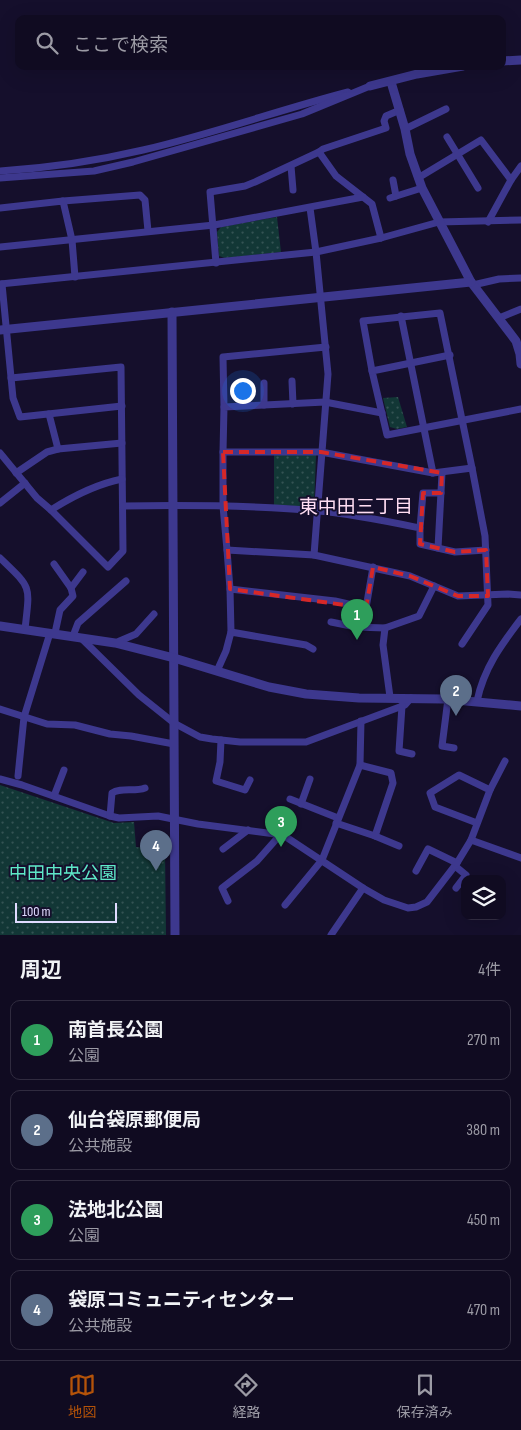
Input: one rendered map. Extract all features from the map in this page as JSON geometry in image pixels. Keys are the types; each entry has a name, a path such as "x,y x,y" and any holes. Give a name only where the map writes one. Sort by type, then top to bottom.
{"street":[{"path":"506,61 521,60"},
{"path":"0,171 64,165 142,150 370,86 440,70"},
{"path":"391,82 400,110 410,154 422,188 472,283 516,341 521,364"},
{"path":"0,178 94,171 133,162 302,114 370,86"},
{"path":"405,129 446,109"},
{"path":"216,263 210,192 245,186 291,166 323,149 386,128 384,121 386,116 400,110"},
{"path":"447,137 478,188"},
{"path":"418,178 481,140 511,180"},
{"path":"319,152 336,176 372,204 380,238"},
{"path":"291,166 294,190"},
{"path":"488,222 511,180 521,166"},
{"path":"393,180 393,197 422,188"},
{"path":"0,208 140,195 145,200 148,231"},
{"path":"0,247 214,225 363,197"},
{"path":"64,201 72,240 75,276"},
{"path":"310,208 328,374 314,556"},
{"path":"122,406 20,416 13,398 3,329 1,284 316,252 380,238 439,222 521,220"},
{"path":"3,329 521,278"},
{"path":"499,318 521,309"},
{"path":"172,312 175,935"},
{"path":"462,644 488,605 486,550 464,420 440,313 363,321 387,435 425,428 464,420 521,409"},
{"path":"401,316 433,473"},
{"path":"217,671 226,651 230,632 230,589 223,506 223,357 326,347"},
{"path":"372,371 450,355"},
{"path":"0,453 37,498 52,510 108,567 122,551 121,367 11,378"},
{"path":"292,381 293,404"},
{"path":"264,383 264,405"},
{"path":"224,407 325,402 382,413"},
{"path":"49,414 58,449"},
{"path":"16,473 47,452 58,449 122,443"},
{"path":"223,452 321,452 433,473 472,468"},
{"path":"438,548 442,473"},
{"path":"52,510 90,489 122,479"},
{"path":"0,503 25,483"},
{"path":"440,494 423,494 420,544 454,552 486,550"},
{"path":"122,506 223,506 318,511 354,515 420,528"},
{"path":"227,550 314,556 410,576 458,596 521,595"},
{"path":"0,558 18,574 28,589 25,629"},
{"path":"18,776 24,717 60,610 73,596 71,588 54,564"},
{"path":"230,589 334,601 366,608 373,568"},
{"path":"71,588 83,572"},
{"path":"77,637 78,623 126,581"},
{"path":"331,622 356,627 385,628 419,616 434,586"},
{"path":"115,643 136,634 154,614"},
{"path":"477,701 481,682 495,654 521,619"},
{"path":"0,626 115,643 174,658 270,687 306,694 359,698 448,699 521,706"},
{"path":"385,628 383,645 390,697"},
{"path":"230,632 306,646 313,649"},
{"path":"77,637 139,695 174,723 200,737 240,742 306,742 405,705 411,698"},
{"path":"448,699 442,746 454,748"},
{"path":"402,706 400,751 412,754"},
{"path":"0,710 47,724 75,725 110,734 174,744"},
{"path":"284,905 322,860 360,762 361,721"},
{"path":"221,740 216,781 246,790 250,780"},
{"path":"0,779 119,818 158,816 198,824 280,835 322,860 363,888 396,905 408,908 427,902 456,864 471,840 490,790 505,761"},
{"path":"360,762 391,773 393,783 375,836"},
{"path":"54,796 64,770"},
{"path":"477,823 435,807 430,793 459,775 490,790"},
{"path":"301,804 310,779"},
{"path":"110,816 112,793 115,790 139,791 145,788"},
{"path":"290,800 399,846"},
{"path":"223,849 248,830"},
{"path":"228,900 222,888 257,861 280,835"},
{"path":"471,840 521,858"},
{"path":"416,871 428,849 456,864 466,875 456,888"},
{"path":"331,935 363,888"}],"highlighted area":[{"path":"223,452 321,452 442,473 441,493 423,493 420,544 455,552 486,550 488,596 458,596 410,576 373,567 366,608 230,589"}],"green space":[{"path":"277,217 281,252 225,258 219,256 217,232 221,227"},
{"path":"398,397 407,427 397,429 390,427 383,398"},
{"path":"274,455 316,455 314,507 274,505"},
{"name":"中田中央公園","path":"0,785 114,823 134,822 136,847 165,850 166,935 0,935"}],"place":[{"name":"南首長公園","path":"357,640"},
{"name":"仙台袋原郵便局","path":"456,716"},
{"name":"法地北公園","path":"281,847"},
{"name":"袋原コミュニティセンター","path":"156,871"}],"district":[{"name":"東中田三丁目","path":"356,507"}]}
